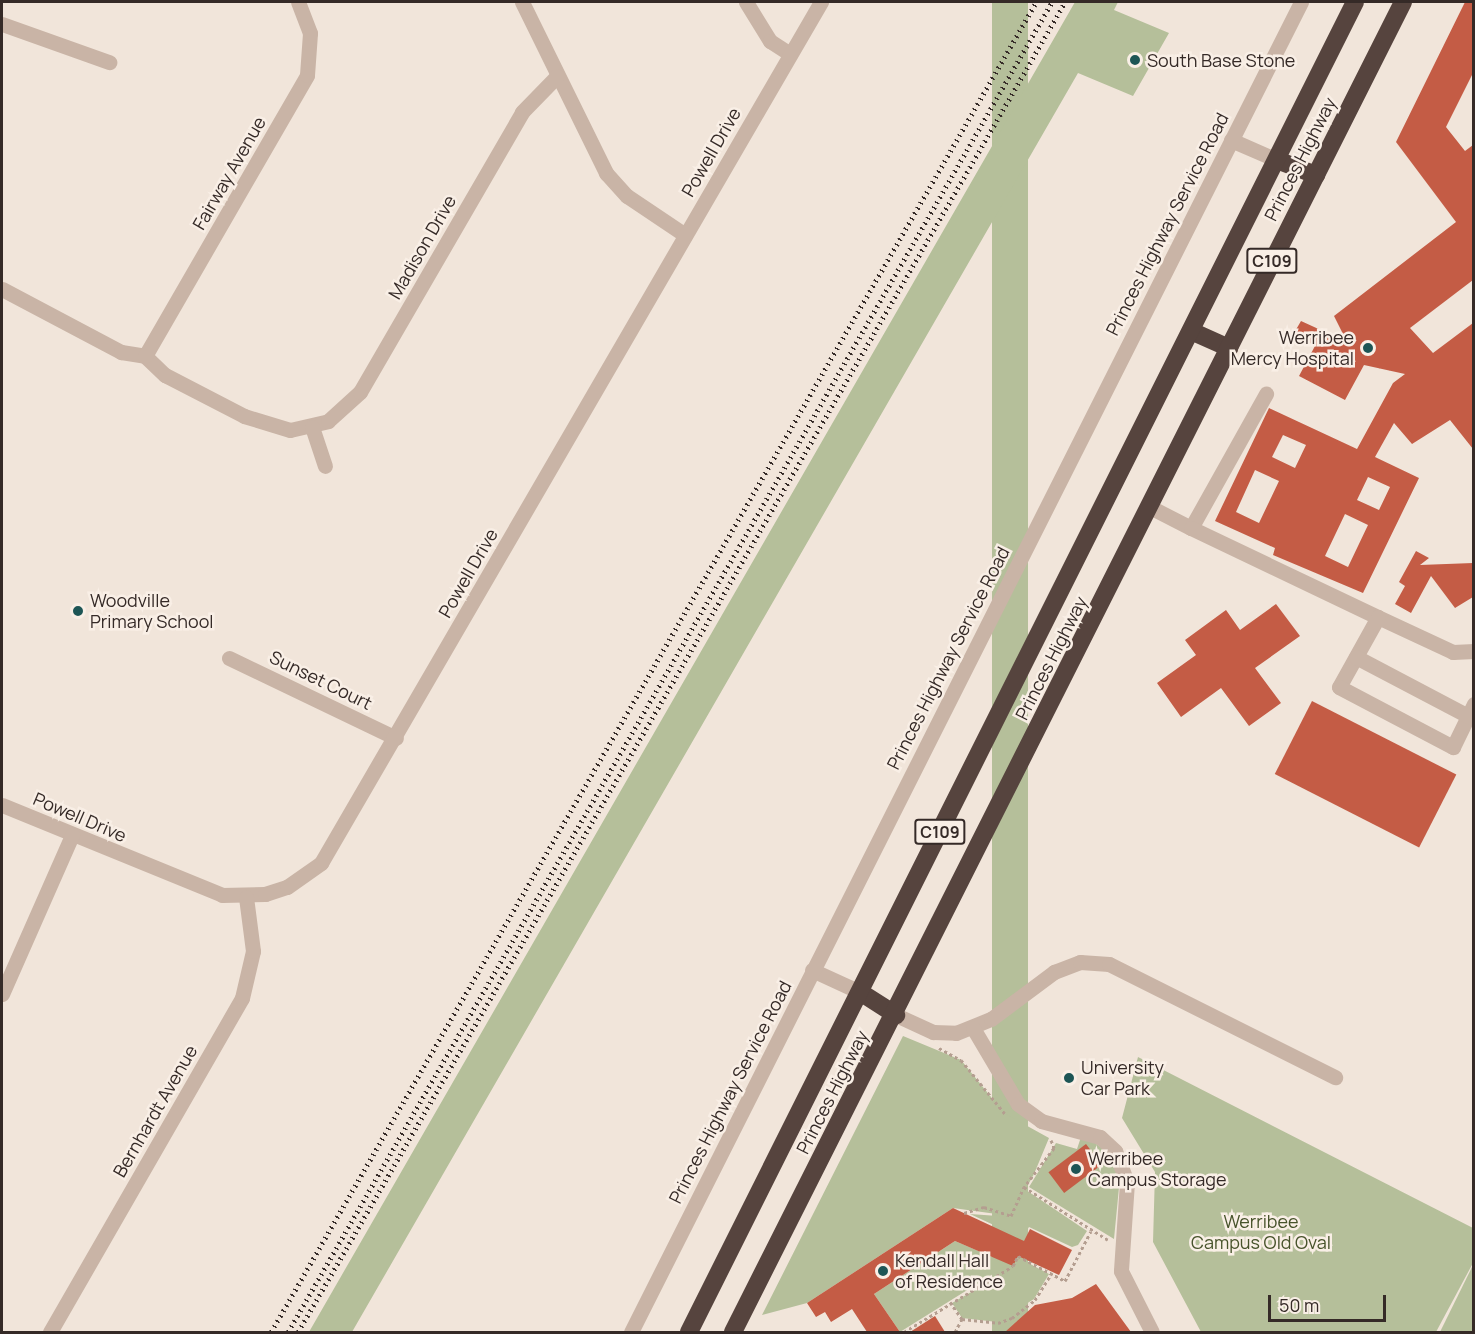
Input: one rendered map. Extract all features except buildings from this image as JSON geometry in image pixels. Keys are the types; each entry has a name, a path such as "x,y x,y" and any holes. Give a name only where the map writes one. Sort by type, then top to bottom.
{"highway":[{"name":"Princes Highway","path":"689,1332 1355,2"},
{"name":"Princes Highway","path":"733,1332 896,1015 1403,2"},
{"path":"1277,160 1316,175"},
{"path":"1191,331 1229,348"},
{"path":"860,992 896,1015"}],"street":[{"name":"Fairway Avenue","path":"145,356 308,75 310,33 298,2"},
{"path":"522,2 606,173 627,196 685,235"},
{"path":"746,2 770,41 790,54"},
{"name":"Powell Drive","path":"2,806 198,888 246,897 287,887 321,863 396,738 820,2"},
{"name":"Princes Highway Service Road","path":"631,1332 1301,2"},
{"path":"2,24 109,62"},
{"name":"Madison Drive","path":"2,289 121,352 145,356 165,375 244,416 290,430 312,427 328,421 360,392 522,112 557,76"},
{"name":"Princes Highway","path":"1231,140 1277,160"},
{"path":"1191,528 1266,394"},
{"path":"312,427 325,466"},
{"path":"1150,507 1454,652 1473,651"},
{"path":"1356,657 1471,710 1453,747 1339,687 1378,617"},
{"name":"Sunset Court","path":"230,658 396,738"},
{"path":"2,994 72,835"},
{"name":"Bernhardt Avenue","path":"50,1332 242,998 254,951 246,897"},
{"path":"896,1015 933,1032 973,1028 1054,972 1080,962 1109,964 1335,1077"},
{"path":"812,970 860,992"},
{"path":"973,1028 1018,1104 1041,1121 1100,1137 1115,1151 1127,1182 1120,1246 1127,1292 1152,1332"}],"path":[{"path":"934,1044 961,1060 1012,1119"},
{"path":"964,1213 984,1207 1011,1216 1024,1187 1054,1148 1039,1134"},
{"path":"1024,1187 1091,1231 1120,1246"},
{"path":"904,1332 950,1302 1013,1266 1018,1256 1065,1281 1091,1231"},
{"path":"950,1302 962,1319 998,1323 1012,1318 1035,1300 1051,1274"},
{"path":"956,1332 962,1319"}],"green space":[{"path":"992,2 1028,2 1028,1332 992,1332"},
{"path":"1075,2 1118,2 1114,10 1169,33 1133,96 1078,73 352,1332 309,1332"},
{"path":"903,1036 961,1060 1004,1113 1049,1138 1034,1174 1011,1216 953,1208 807,1303 762,1315"},
{"name":"Werribee Campus Old Oval","path":"1138,1057 1473,1228 1473,1263 1436,1332 1201,1332 1153,1242 1155,1172 1122,1118"},
{"path":"1082,1134 1112,1155 1120,1177 1114,1239 1029,1187 1056,1143 1077,1149"},
{"path":"1026,1190 1087,1231 1078,1245 1072,1247 1029,1227 1022,1238 970,1214 1012,1217"},
{"path":"955,1241 1009,1264 900,1332 874,1294"},
{"path":"1019,1258 1049,1274 1034,1299 997,1322 962,1318 952,1303 1013,1268"},
{"path":"1473,1265 1473,1332 1440,1332"}],"railway":[{"path":"271,1332 1036,2"},
{"path":"288,1332 1052,2"},
{"path":"298,1332 1065,2"}],"place":[{"name":"South Base Stone","path":"1135,60"},
{"name":"Werribee Mercy Hospital","path":"1368,348"},
{"name":"Woodville Primary School","path":"78,611"},
{"name":"University Car Park","path":"1069,1078"},
{"name":"Werribee Campus Storage","path":"1076,1169"},
{"name":"Kendall Hall of Residence","path":"883,1271"}]}
